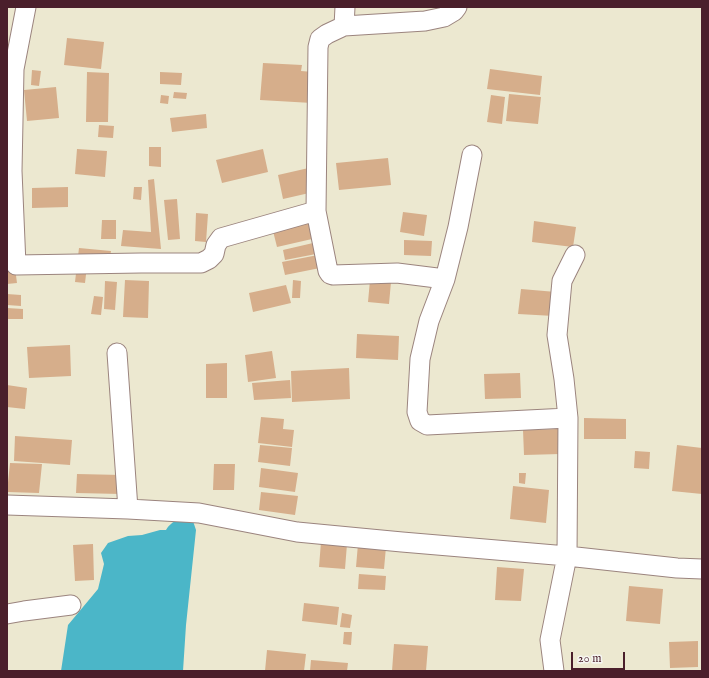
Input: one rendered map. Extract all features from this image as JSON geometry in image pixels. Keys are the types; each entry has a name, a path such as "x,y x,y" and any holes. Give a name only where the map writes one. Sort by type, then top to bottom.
{"street":[{"path":"26,7 14,69 11,260 201,263 209,259 214,254 216,245 221,238 316,211"},
{"path":"344,26 345,7"},
{"path":"445,279 397,272 333,275 328,271 316,211 318,47 320,39 344,26 425,20 444,17 454,11 457,7"},
{"path":"472,155 458,227 445,279 429,321 420,359 417,412 420,421 427,425 568,418"},
{"path":"554,671 550,640 567,556 568,418 557,335 562,281 575,256"},
{"path":"117,353 128,509"},
{"path":"7,505 199,513 297,532 567,556 677,568 702,569"},
{"path":"7,614 71,605"}],"water":[{"path":"192,518 196,530 186,625 183,671 61,671 68,625 98,589 104,564 101,553 108,543 128,536 166,530 177,520"}],"building":[{"path":"67,38 104,42 101,69 64,65"},
{"path":"263,63 302,65 301,71 313,72 312,103 260,100"},
{"path":"490,69 542,76 540,95 487,89"},
{"path":"32,70 41,71 39,86 31,85"},
{"path":"87,72 109,73 108,122 86,122"},
{"path":"160,72 182,73 181,85 160,84"},
{"path":"56,87 59,118 27,121 24,90"},
{"path":"174,92 187,93 186,99 173,98"},
{"path":"509,94 541,97 538,124 506,121"},
{"path":"161,95 169,96 168,104 160,103"},
{"path":"491,95 505,97 502,124 487,122"},
{"path":"206,114 207,128 172,132 170,118"},
{"path":"99,125 114,126 113,138 98,137"},
{"path":"149,147 161,147 161,167 149,166"},
{"path":"77,149 107,151 105,177 75,174"},
{"path":"263,149 268,172 222,183 216,160"},
{"path":"388,158 391,185 339,190 336,163"},
{"path":"313,167 318,191 283,199 278,175"},
{"path":"154,179 161,249 121,246 123,230 151,232 148,180"},
{"path":"68,187 68,207 32,208 32,188"},
{"path":"134,187 142,187 141,200 133,199"},
{"path":"177,199 180,239 168,240 164,200"},
{"path":"403,212 427,215 424,236 400,232"},
{"path":"196,213 208,214 206,242 195,241"},
{"path":"307,215 312,239 277,247 271,223"},
{"path":"102,220 116,220 116,239 101,239"},
{"path":"534,221 576,227 573,247 532,242"},
{"path":"404,240 432,241 431,256 404,255"},
{"path":"313,243 316,254 285,260 283,250"},
{"path":"79,248 111,251 110,257 87,266 85,283 75,282"},
{"path":"318,255 320,268 285,275 282,262"},
{"path":"15,268 17,283 7,284 7,269"},
{"path":"125,280 149,281 148,318 123,317"},
{"path":"293,280 301,281 300,298 292,298"},
{"path":"370,280 391,282 389,304 368,302"},
{"path":"105,281 117,282 115,310 104,309"},
{"path":"286,285 291,303 253,312 249,293"},
{"path":"521,289 556,292 554,316 518,314"},
{"path":"7,294 21,295 21,306 7,305"},
{"path":"94,296 103,297 101,315 91,314"},
{"path":"7,308 23,309 23,319 7,319"},
{"path":"357,334 399,336 398,360 356,358"},
{"path":"70,345 71,376 29,378 27,347"},
{"path":"272,351 276,378 248,382 245,355"},
{"path":"227,363 227,398 206,398 206,364"},
{"path":"349,368 350,399 292,402 291,371"},
{"path":"520,373 521,398 485,399 484,374"},
{"path":"290,380 291,398 254,400 252,383"},
{"path":"7,385 27,388 25,409 7,407"},
{"path":"261,417 284,419 283,429 294,430 292,447 258,443"},
{"path":"584,418 626,419 626,439 584,439"},
{"path":"559,429 560,454 524,455 523,430"},
{"path":"15,436 72,440 70,465 14,461"},
{"path":"260,445 292,448 290,466 258,462"},
{"path":"677,445 702,448 702,494 672,491"},
{"path":"635,451 650,452 649,469 634,468"},
{"path":"10,463 42,464 39,493 7,492"},
{"path":"214,464 235,464 234,490 213,490"},
{"path":"261,468 298,473 295,492 259,487"},
{"path":"519,473 526,473 525,484 519,483"},
{"path":"77,474 122,475 121,494 76,493"},
{"path":"513,486 549,490 546,523 510,519"},
{"path":"261,492 298,496 295,515 259,510"},
{"path":"321,542 347,544 345,569 319,567"},
{"path":"93,544 94,580 75,581 73,545"},
{"path":"358,544 386,547 384,569 356,567"},
{"path":"497,567 524,569 521,601 495,600"},
{"path":"359,574 386,576 385,590 358,589"},
{"path":"629,586 663,589 660,624 626,621"},
{"path":"304,603 339,607 337,625 302,621"},
{"path":"342,613 352,615 350,628 340,627"},
{"path":"344,632 352,632 351,645 343,644"},
{"path":"698,641 698,667 670,668 669,642"},
{"path":"394,644 428,646 426,671 392,671"},
{"path":"267,650 306,654 304,671 265,671"},
{"path":"311,660 348,663 347,671 310,671"}]}
